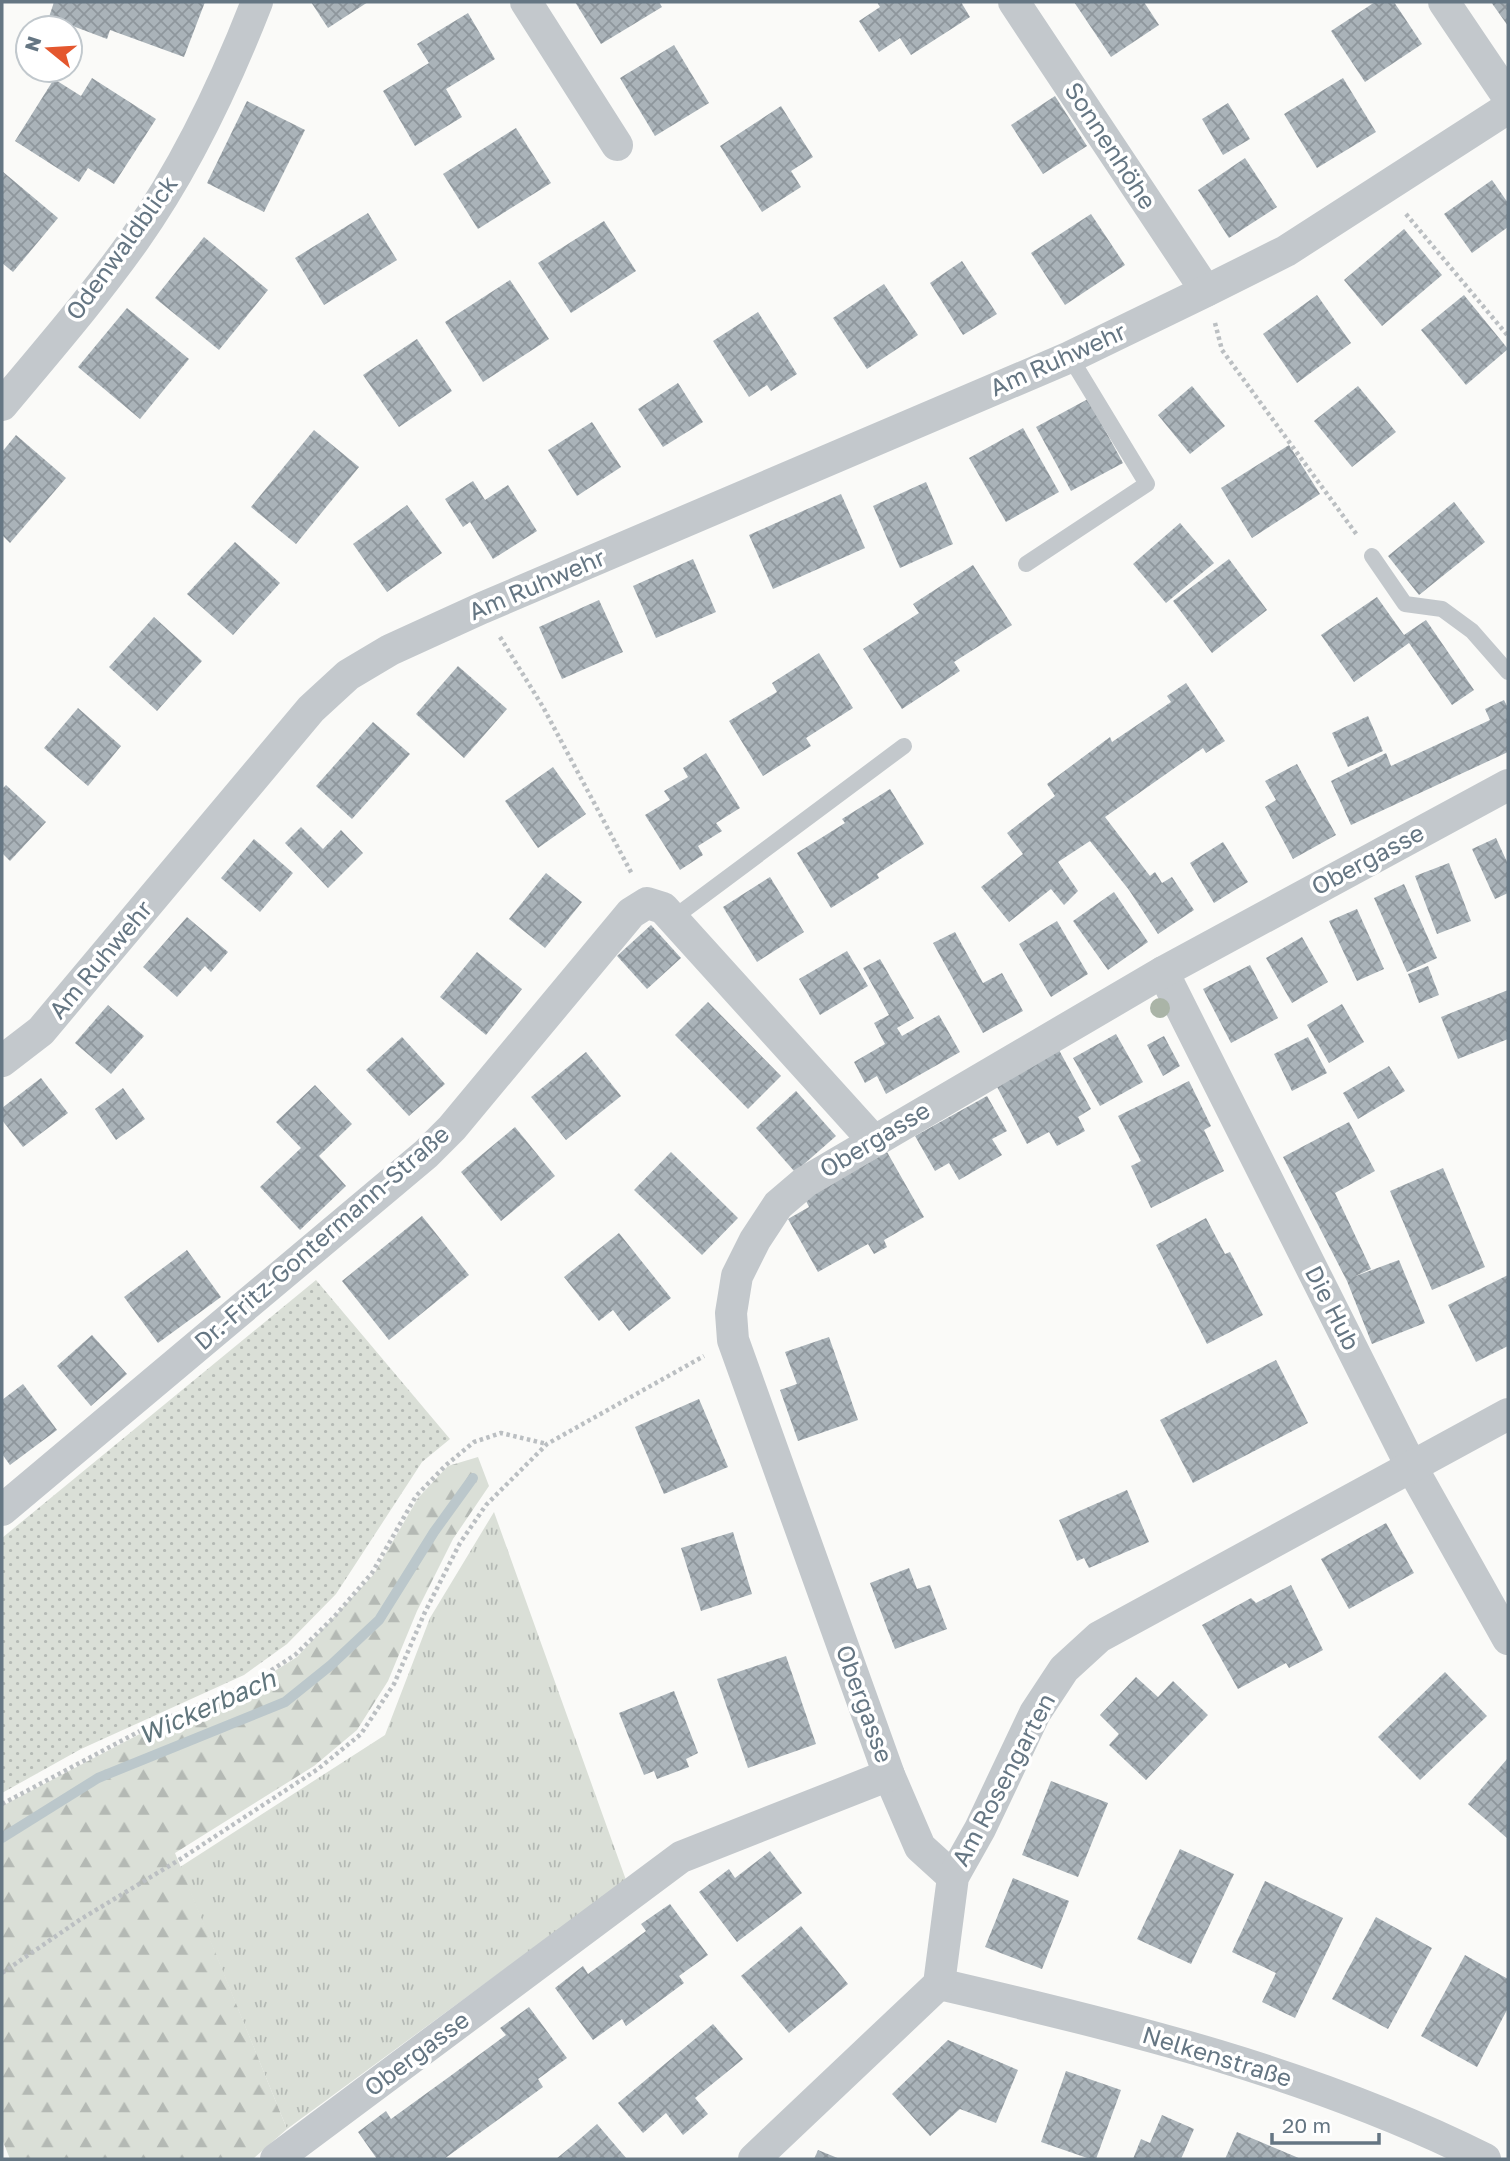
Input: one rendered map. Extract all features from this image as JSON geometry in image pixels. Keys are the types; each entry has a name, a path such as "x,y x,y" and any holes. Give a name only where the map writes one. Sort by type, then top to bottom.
{"street":[{"name":"Odenwaldblick","path":"2,405 135,239 173,180 215,99 257,2"},
{"path":"526,2 617,145"},
{"name":"Sonnenhöhe","path":"1014,2 1206,291"},
{"path":"1444,2 1508,97"},
{"name":"Am Ruhwehr","path":"2,1060 41,1031 312,709 348,675 390,649 482,608 1069,358 1286,251 1508,108"},
{"name":"Obergasse","path":"953,1877 920,1847 889,1775 733,1340 731,1313 737,1276 755,1240 778,1205 805,1182 873,1140 1163,971 1508,785"},
{"path":"659,911 873,1140"},
{"name":"Dr.-Fritz-Gontermann-Straße","path":"2,1510 426,1154 452,1128 631,913 659,911"},
{"name":"Die Hub","path":"1163,971 1411,1466 1508,1639"},
{"name":"Am Rosengarten","path":"939,1984 953,1877 980,1829 1035,1713 1064,1669 1099,1637 1508,1414"},
{"name":"Obergasse","path":"276,2159 681,1857 889,1775"},
{"path":"754,2159 939,1984"},
{"name":"Nelkenstraße","path":"939,1984 1207,2051 1335,2094 1439,2136 1485,2159"}],"lane":[{"path":"1026,564 1147,484 1069,358"},
{"path":"1372,556 1405,604 1442,609 1472,631 1508,672"},
{"path":"659,911 904,746"}],"path":[{"path":"1385,189 1508,336"},
{"path":"1206,291 1222,350 1372,556"},
{"path":"482,608 543,707 659,911"},
{"path":"2,1973 81,1919 179,1860 318,1769 361,1734 394,1684 425,1612 460,1542 486,1504 547,1444 733,1340"},
{"path":"2,1804 157,1722 250,1684 295,1655 334,1617 372,1573 416,1496 446,1465 474,1442 501,1433 547,1444"}],"green space":[{"path":"316,1280 450,1439 422,1462 336,1594 287,1644 244,1675 81,1749 2,1793 2,1538"},
{"path":"478,1457 489,1486 453,1539 417,1611 388,1681 357,1730 314,1766 175,1853 287,2129 253,2159 10,2159 2,2139 2,1806 157,1725 251,1686 297,1657 374,1574 418,1498 448,1466"},
{"path":"494,1512 626,1880 287,2129 180,1867 385,1735 430,1618"}],"building":[{"path":"54,2 205,2 184,57 110,30 107,39 84,30 84,14 50,14"},
{"path":"311,2 368,2 328,28"},
{"path":"575,2 659,2 662,7 601,44"},
{"path":"877,2 961,2 970,17 911,55 900,38 879,52 859,21 880,7"},
{"path":"1074,2 1144,2 1159,25 1111,57"},
{"path":"1375,2 1394,2 1422,44 1365,82 1331,31"},
{"path":"1491,2 1508,2 1508,26"},
{"path":"468,13 495,59 446,89 462,117 415,146 383,91 429,63 417,44"},
{"path":"674,45 709,103 655,136 620,78"},
{"path":"92,78 156,119 114,184 88,168 79,182 15,141 51,84 62,84 81,96"},
{"path":"1343,78 1376,132 1317,168 1284,114"},
{"path":"1055,96 1087,146 1043,174 1011,125"},
{"path":"247,101 305,130 264,212 207,183"},
{"path":"1228,103 1250,139 1223,155 1202,119"},
{"path":"781,106 813,157 791,171 801,187 762,212 720,146"},
{"path":"516,128 551,183 478,229 443,174"},
{"path":"1245,158 1277,207 1229,238 1198,190"},
{"path":"2,171 58,218 13,272 2,263"},
{"path":"1492,180 1508,203 1508,227 1472,253 1444,214"},
{"path":"368,213 397,260 324,305 295,258"},
{"path":"1091,214 1125,265 1065,305 1031,253"},
{"path":"604,221 636,271 571,313 538,263"},
{"path":"1404,229 1442,275 1382,326 1344,280"},
{"path":"204,237 268,290 219,350 155,298"},
{"path":"962,261 997,314 963,335 930,283"},
{"path":"510,280 549,339 483,382 445,322"},
{"path":"884,284 918,335 867,369 833,318"},
{"path":"1317,295 1351,343 1297,383 1263,334"},
{"path":"1464,295 1508,349 1466,385 1421,330"},
{"path":"127,308 189,359 140,419 78,367"},
{"path":"758,312 797,374 771,391 767,385 749,397 713,341"},
{"path":"417,339 452,391 399,427 363,375"},
{"path":"678,383 703,422 663,447 638,409"},
{"path":"1192,386 1225,426 1190,454 1158,415"},
{"path":"1358,386 1396,432 1352,467 1314,421"},
{"path":"1088,399 1123,463 1071,491 1036,427"},
{"path":"592,422 621,467 577,496 548,450"},
{"path":"1023,428 1059,492 1006,522 969,458"},
{"path":"314,430 359,467 296,544 251,507"},
{"path":"16,435 66,478 10,543 2,535 2,452"},
{"path":"1289,445 1320,494 1252,538 1221,488"},
{"path":"473,481 485,500 508,485 537,531 493,559 470,522 463,527 445,499"},
{"path":"926,482 953,544 900,568 873,506"},
{"path":"841,494 865,548 773,589 749,535"},
{"path":"1454,502 1485,542 1419,595 1388,556"},
{"path":"407,505 442,553 387,592 353,544"},
{"path":"1180,523 1214,563 1166,603 1133,564"},
{"path":"235,542 280,583 233,635 187,594"},
{"path":"693,559 716,612 656,638 633,586"},
{"path":"1229,559 1267,610 1212,653 1173,601"},
{"path":"973,565 1012,625 954,662 960,671 902,709 863,649 919,613 913,604"},
{"path":"1377,597 1404,635 1426,620 1474,690 1452,705 1409,643 1354,682 1321,635"},
{"path":"599,600 623,652 562,679 539,627"},
{"path":"154,617 202,661 157,711 109,667"},
{"path":"819,653 853,708 806,738 811,746 763,776 729,721 777,692 772,683"},
{"path":"458,666 507,709 464,758 416,714"},
{"path":"1186,683 1225,741 1206,753 1203,748 1105,817 1150,876 1155,872 1162,883 1172,877 1194,910 1158,934 1129,890 1090,841 1058,862 1078,891 1064,905 1051,889 1009,922 981,887 1023,854 1007,833 1055,796 1047,784 1110,737 1112,742 1171,702 1167,696"},
{"path":"1504,700 1508,708 1508,752 1351,825 1331,781 1386,753 1391,766 1490,720 1485,709"},
{"path":"78,708 121,746 88,786 44,748"},
{"path":"1368,716 1383,751 1348,767 1332,733"},
{"path":"373,722 410,754 352,819 316,786"},
{"path":"706,753 740,808 716,823 722,831 698,846 703,855 680,870 645,815 670,800 664,791 688,777 683,768"},
{"path":"1297,764 1336,835 1293,859 1265,807 1276,800 1265,781"},
{"path":"553,767 586,814 538,848 505,801"},
{"path":"6,785 46,822 10,861 2,853 2,789"},
{"path":"890,789 924,844 877,874 879,878 831,908 797,853 845,823 842,819"},
{"path":"301,827 323,849 341,830 363,853 328,888 285,843"},
{"path":"1496,838 1508,864 1508,893 1495,899 1472,849"},
{"path":"254,839 293,873 260,912 221,878"},
{"path":"1223,842 1248,882 1214,903 1190,863"},
{"path":"1449,863 1471,921 1437,934 1415,876"},
{"path":"546,873 582,902 545,948 509,919"},
{"path":"770,877 804,932 757,962 723,907"},
{"path":"1404,884 1437,958 1407,972 1374,898"},
{"path":"1114,892 1148,942 1108,970 1073,921"},
{"path":"1357,909 1384,969 1357,981 1329,921"},
{"path":"187,917 228,952 211,972 205,966 177,997 143,967"},
{"path":"1057,921 1088,974 1051,997 1019,944"},
{"path":"651,925 681,958 647,989 617,956"},
{"path":"955,932 983,983 1002,973 1023,1011 983,1033 933,943"},
{"path":"1302,937 1328,982 1292,1003 1266,958"},
{"path":"847,951 868,986 820,1015 799,979"},
{"path":"477,952 522,989 486,1035 440,997"},
{"path":"880,959 914,1018 897,1028 902,1036 939,1015 960,1052 886,1094 877,1076 865,1083 854,1062 885,1044 874,1023 889,1015 863,968"},
{"path":"1250,965 1278,1018 1231,1043 1203,989"},
{"path":"1428,966 1439,995 1419,1003 1408,974"},
{"path":"1508,990 1508,1039 1458,1059 1441,1017"},
{"path":"708,1002 781,1076 748,1109 675,1035"},
{"path":"1342,1004 1364,1042 1329,1063 1307,1025"},
{"path":"108,1005 144,1036 111,1074 75,1043"},
{"path":"1116,1034 1143,1082 1100,1106 1073,1058"},
{"path":"1164,1036 1180,1066 1163,1076 1147,1045"},
{"path":"402,1037 445,1084 409,1116 366,1070"},
{"path":"1308,1037 1327,1073 1292,1091 1274,1054"},
{"path":"1059,1050 1091,1109 1078,1117 1085,1131 1057,1146 1049,1132 1027,1144 996,1085"},
{"path":"586,1052 621,1096 566,1140 531,1097"},
{"path":"1389,1066 1405,1091 1358,1119 1343,1093"},
{"path":"41,1078 68,1113 23,1147 2,1120 2,1108"},
{"path":"1189,1081 1211,1126 1204,1130 1224,1171 1151,1208 1131,1166 1141,1161 1118,1116"},
{"path":"315,1085 352,1124 319,1156 346,1186 300,1230 260,1187 301,1148 276,1122"},
{"path":"123,1088 145,1119 116,1140 95,1109"},
{"path":"796,1091 836,1136 795,1172 756,1128"},
{"path":"987,1096 1007,1131 992,1139 1002,1155 959,1180 949,1163 935,1171 915,1136"},
{"path":"1349,1122 1375,1171 1335,1193 1371,1269 1353,1277 1399,1260 1425,1323 1372,1344 1347,1281 1283,1157"},
{"path":"515,1127 555,1176 501,1221 461,1172"},
{"path":"671,1152 738,1218 702,1255 634,1190"},
{"path":"887,1152 924,1217 884,1240 887,1247 874,1254 868,1244 818,1272 788,1219 809,1207 805,1199"},
{"path":"1443,1168 1485,1267 1432,1290 1390,1191"},
{"path":"422,1216 469,1275 389,1340 342,1281"},
{"path":"1206,1218 1225,1254 1230,1252 1263,1315 1207,1344 1156,1245"},
{"path":"619,1233 671,1298 629,1331 613,1310 599,1321 564,1277"},
{"path":"187,1250 221,1297 158,1343 124,1297"},
{"path":"1508,1275 1508,1346 1476,1362 1448,1305"},
{"path":"92,1335 127,1374 91,1406 57,1366"},
{"path":"829,1337 858,1420 798,1441 780,1390 797,1384 785,1352"},
{"path":"1276,1360 1308,1423 1193,1483 1160,1420"},
{"path":"23,1384 57,1430 10,1465 2,1454 2,1400"},
{"path":"699,1399 728,1467 664,1494 635,1427"},
{"path":"1127,1490 1149,1542 1089,1568 1084,1558 1077,1561 1059,1520"},
{"path":"1386,1523 1414,1573 1349,1609 1321,1559"},
{"path":"733,1532 752,1594 701,1611 681,1548"},
{"path":"909,1568 917,1589 930,1585 947,1629 895,1649 870,1583"},
{"path":"1291,1585 1323,1650 1289,1668 1286,1663 1238,1689 1202,1625 1251,1598 1256,1603"},
{"path":"786,1656 816,1744 748,1768 717,1679"},
{"path":"1445,1672 1487,1716 1420,1780 1378,1737"},
{"path":"1136,1677 1158,1697 1173,1681 1208,1715 1146,1780 1109,1745 1119,1734 1100,1715"},
{"path":"674,1691 698,1753 686,1759 689,1767 657,1779 654,1771 644,1775 619,1713"},
{"path":"1508,1758 1508,1839 1468,1804"},
{"path":"1051,1781 1108,1803 1078,1877 1022,1855"},
{"path":"1180,1849 1234,1874 1191,1964 1137,1939"},
{"path":"770,1851 802,1893 737,1942 699,1892 729,1869 735,1878"},
{"path":"1013,1878 1069,1901 1042,1969 985,1947"},
{"path":"1265,1881 1343,1918 1295,2018 1262,2002 1276,1973 1232,1952"},
{"path":"670,1904 708,1955 679,1976 684,1983 626,2026 622,2019 593,2040 555,1988 583,1966 588,1974 646,1931 641,1924"},
{"path":"1376,1917 1432,1948 1388,2029 1332,1999"},
{"path":"801,1926 848,1984 789,2033 741,1976"},
{"path":"1465,1955 1508,1979 1508,2008 1477,2067 1421,2036"},
{"path":"529,2007 567,2058 538,2079 543,2087 444,2159 377,2159 358,2132 386,2111 391,2119 449,2077 506,2035 500,2028"},
{"path":"713,2024 743,2059 695,2098 708,2114 683,2135 666,2113 643,2133 618,2103"},
{"path":"948,2040 1018,2070 996,2123 960,2109 930,2136 892,2094"},
{"path":"1066,2071 1121,2090 1096,2159 1041,2142"},
{"path":"1162,2115 1194,2129 1181,2159 1133,2159 1141,2139 1150,2143"},
{"path":"597,2124 627,2159 556,2159 573,2145"},
{"path":"1237,2132 1275,2148 1301,2159 1225,2159"},
{"path":"818,2150 840,2159 814,2159"}],"waterway":[{"name":"Wickerbach","path":"2,1838 98,1778 285,1702 331,1665 379,1620 434,1532 473,1478"}]}
